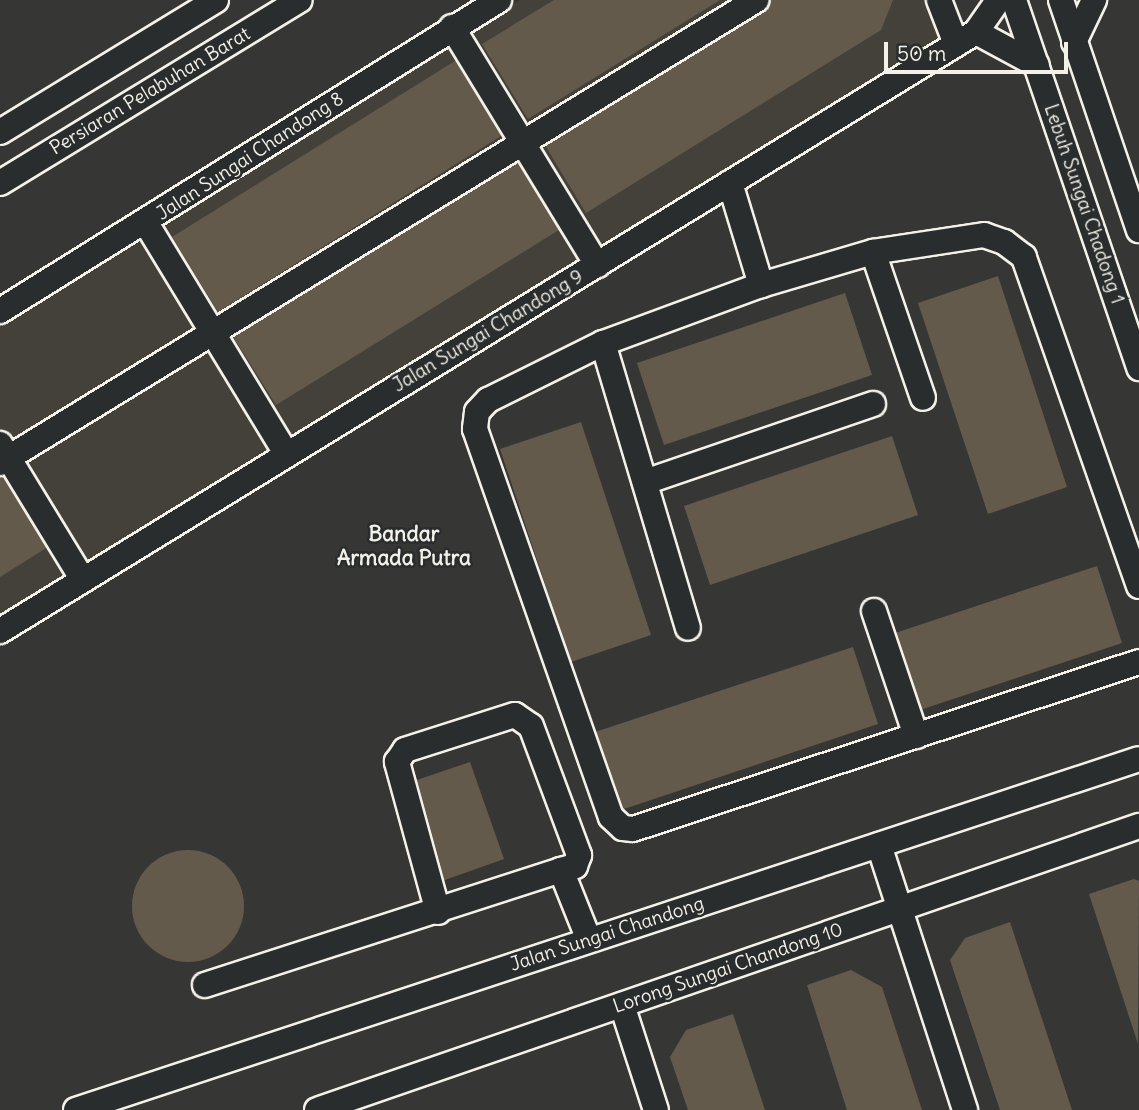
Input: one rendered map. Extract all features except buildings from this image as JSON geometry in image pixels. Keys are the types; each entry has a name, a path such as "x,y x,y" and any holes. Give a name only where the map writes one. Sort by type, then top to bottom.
{"street":[{"path":"0,132 216,0"},
{"name":"Persiaran Pelabuhan Barat","path":"0,183 300,0"},
{"name":"Jalan Sungai Chandong 8","path":"0,311 146,223 452,27 499,0"},
{"path":"83,580 3,455 213,333 756,0"},
{"path":"939,0 966,38 1037,65"},
{"name":"Jalan Sungai Chandong 9","path":"0,631 966,38 998,0"},
{"name":"Lebuh Sungai Chadong 1","path":"1014,0 1139,368"},
{"path":"1060,0 1139,230"},
{"path":"1074,42 1094,0"},
{"path":"187,18 199,28 205,56"},
{"path":"452,27 597,265"},
{"path":"730,183 761,285"},
{"path":"146,223 287,455"},
{"path":"1139,586 1024,257 1004,242 984,235 873,252 761,285 603,343 488,400 477,412 475,429 611,817 623,828 633,829 1139,662"},
{"path":"873,252 923,398"},
{"path":"603,343 688,628"},
{"path":"645,482 873,404"},
{"path":"874,611 916,736"},
{"path":"205,985 438,912 575,866 579,855 531,726 515,715 405,750 397,762 438,912"},
{"name":"Jalan Sungai Chandong","path":"76,1110 1139,759"},
{"name":"Lorong Sungai Chandong 10","path":"317,1110 1139,825"},
{"path":"879,845 965,1110"},
{"path":"561,870 589,940"},
{"path":"622,1005 656,1110"}],"shaded area":[{"path":"520,0 930,0 945,39 0,620 0,322"}],"district":[{"name":"Bandar Armada Putra","path":"404,546"}]}
